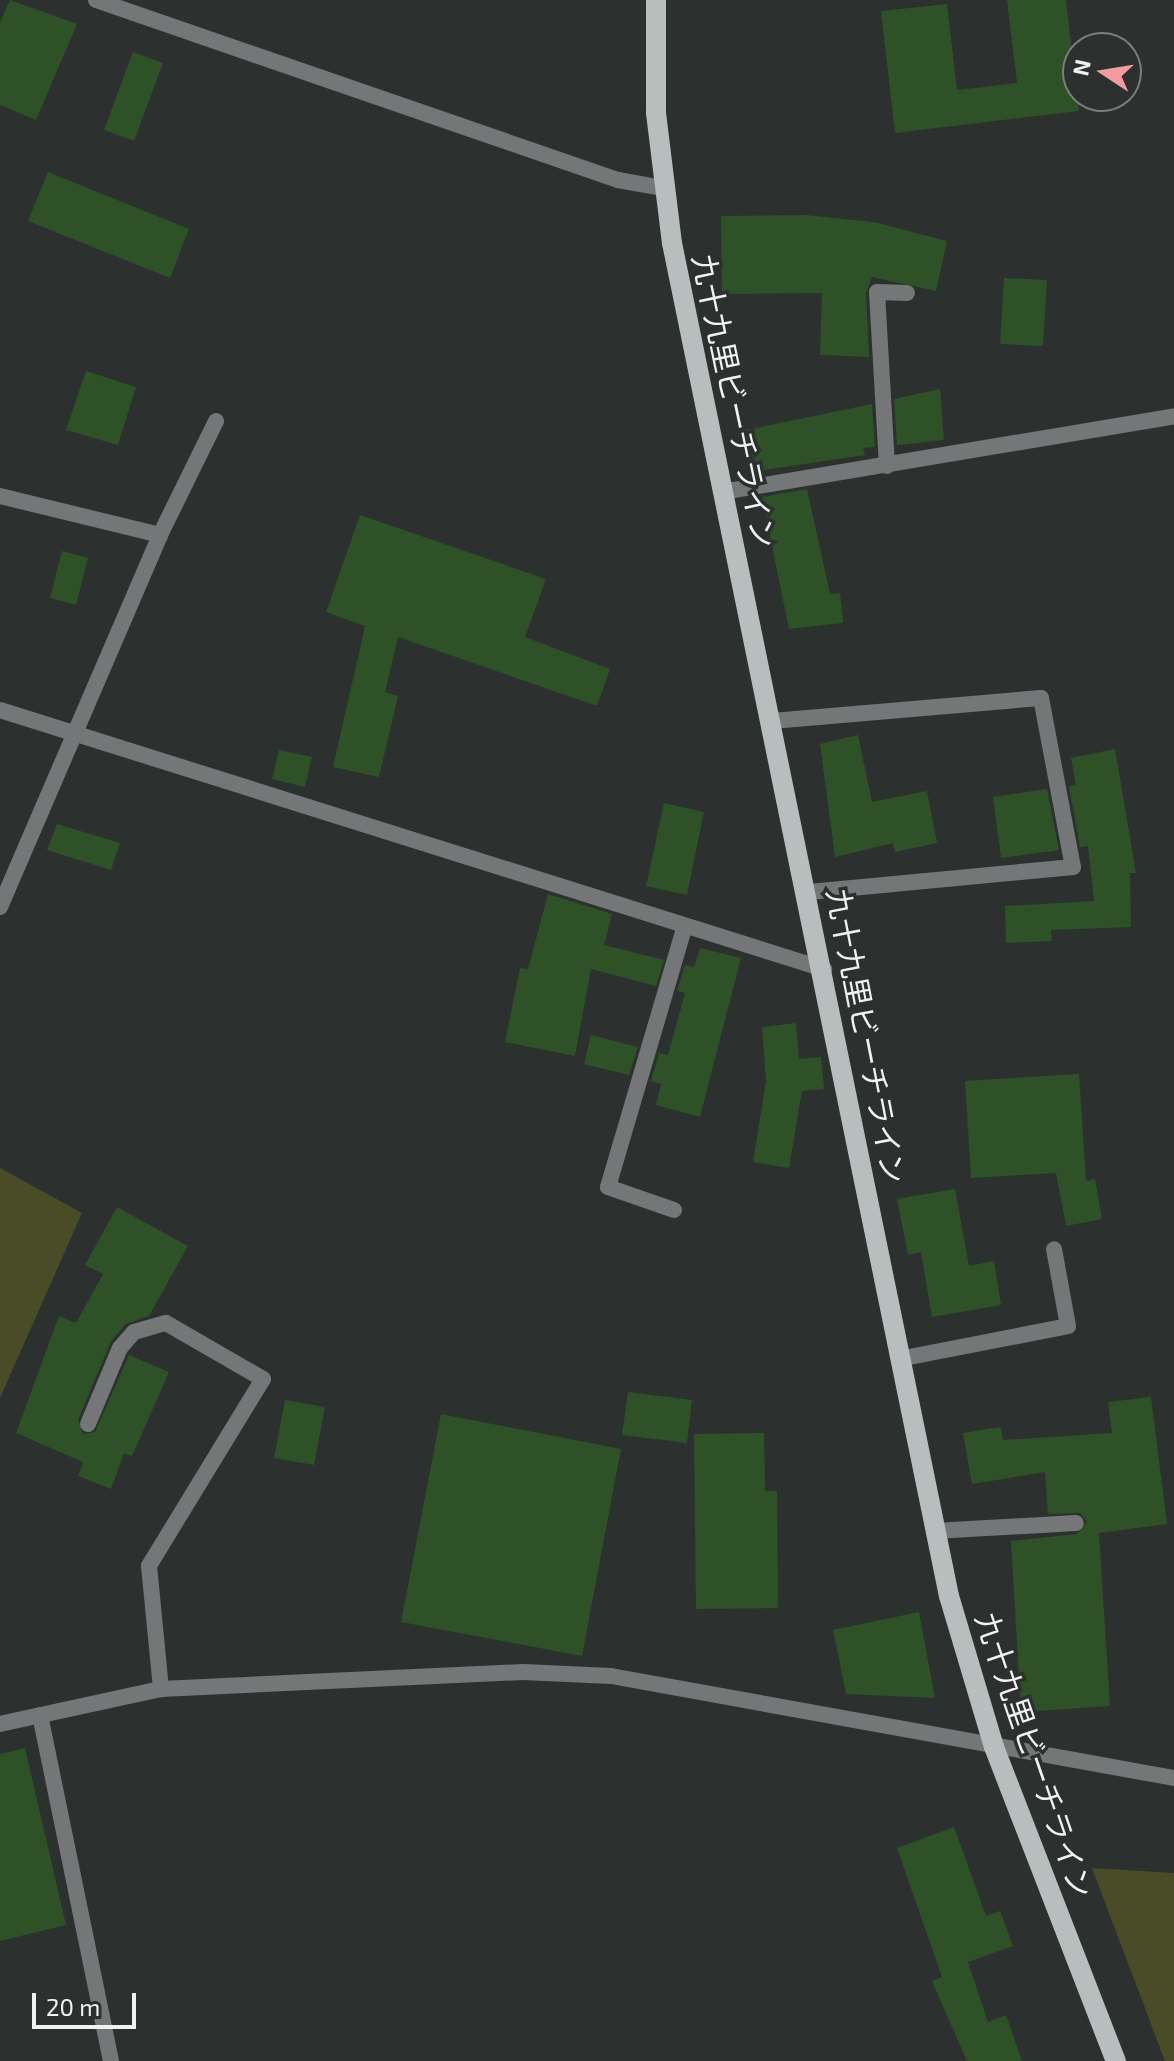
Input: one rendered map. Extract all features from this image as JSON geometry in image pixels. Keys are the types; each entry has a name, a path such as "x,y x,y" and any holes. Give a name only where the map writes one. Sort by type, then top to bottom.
{"main road":[{"name":"九十九里ビーチライン","path":"656,0 663,188 722,492 809,892 934,1531 994,1747 1116,2061"}],"street":[{"path":"96,0 618,180 663,188"},
{"path":"887,466 877,292 907,293"},
{"path":"722,492 1174,416"},
{"path":"0,907 160,535 216,421"},
{"path":"0,496 160,535"},
{"path":"772,721 1041,698 1073,867 809,892"},
{"path":"0,710 74,737 824,969"},
{"path":"674,1210 608,1187 685,926"},
{"path":"899,1359 1068,1326 1054,1249"},
{"path":"88,1424 120,1348 134,1332 166,1323 263,1379 149,1566 161,1689"},
{"path":"934,1531 1076,1523"},
{"path":"0,1724 161,1689 523,1672 611,1676 826,1710 994,1747 1174,1778"},
{"path":"40,1715 111,2061"}],"green space":[{"path":"0,1168 82,1213 0,1398"},
{"path":"1092,1868 1174,1873 1174,2061 1165,2061"}],"building":[{"path":"10,0 77,24 36,120 0,105 0,22"},
{"path":"1007,0 1066,0 1070,32 1062,32 1062,112 1071,112 895,133 881,11 947,4 957,90 1017,83"},
{"path":"133,52 163,63 134,141 104,130"},
{"path":"48,172 189,229 170,278 28,221"},
{"path":"806,215 874,222 947,241 936,291 872,277 866,293 869,357 820,355 822,293 722,294 721,216"},
{"path":"1004,278 1047,280 1043,346 1000,344"},
{"path":"86,371 136,387 118,445 66,430"},
{"path":"940,389 944,440 897,445 894,399"},
{"path":"872,404 875,447 863,448 865,455 751,472 742,431"},
{"path":"807,489 830,594 840,593 843,623 789,629 762,497"},
{"path":"360,515 546,579 525,637 610,669 597,706 398,637 385,692 398,696 379,777 333,767 365,626 326,612"},
{"path":"62,551 88,558 76,605 50,598"},
{"path":"858,735 872,802 927,791 937,843 895,852 893,843 835,857 820,744"},
{"path":"1115,749 1136,873 1130,873 1131,927 1051,930 1052,941 1006,943 1005,906 1094,901 1088,846 1080,847 1069,786 1076,785 1071,758"},
{"path":"279,750 312,757 305,787 272,779"},
{"path":"1047,789 1059,850 1001,858 993,797"},
{"path":"664,803 704,812 687,895 646,886"},
{"path":"57,824 120,843 111,870 47,850"},
{"path":"548,894 612,914 604,945 664,960 656,986 591,969 575,1056 505,1042 520,968 528,969"},
{"path":"700,948 741,958 700,1117 656,1105 661,1084 651,1081 659,1053 668,1055 685,993 677,991 685,965 694,967"},
{"path":"796,1023 799,1059 821,1057 824,1089 802,1091 789,1168 753,1162 766,1081 762,1027"},
{"path":"591,1035 638,1047 629,1075 584,1064"},
{"path":"1079,1074 1086,1181 1095,1179 1102,1219 1066,1226 1056,1173 971,1178 965,1081"},
{"path":"955,1189 969,1266 994,1261 1001,1305 932,1317 921,1252 908,1255 897,1199"},
{"path":"117,1207 188,1246 149,1316 126,1324 111,1341 78,1420 83,1434 95,1432 129,1355 169,1372 132,1456 124,1453 111,1489 78,1476 83,1462 16,1433 59,1316 76,1323 103,1274 85,1265"},
{"path":"628,1392 692,1400 687,1443 622,1435"},
{"path":"1151,1397 1167,1524 1099,1533 1110,1706 1021,1712 1011,1541 1077,1534 1087,1522 1080,1513 1048,1514 1045,1472 972,1484 963,1433 1001,1427 1003,1440 1112,1433 1108,1402"},
{"path":"285,1400 325,1407 314,1465 274,1458"},
{"path":"441,1414 621,1449 582,1656 401,1622"},
{"path":"764,1433 765,1491 777,1491 778,1608 696,1609 694,1434"},
{"path":"919,1612 935,1698 846,1694 833,1630"},
{"path":"25,1748 66,1925 0,1941 0,1754"},
{"path":"954,1827 986,1916 1000,1911 1013,1946 968,1962 988,2022 1006,2015 1022,2061 967,2061 932,1981 942,1977 897,1848"}]}
